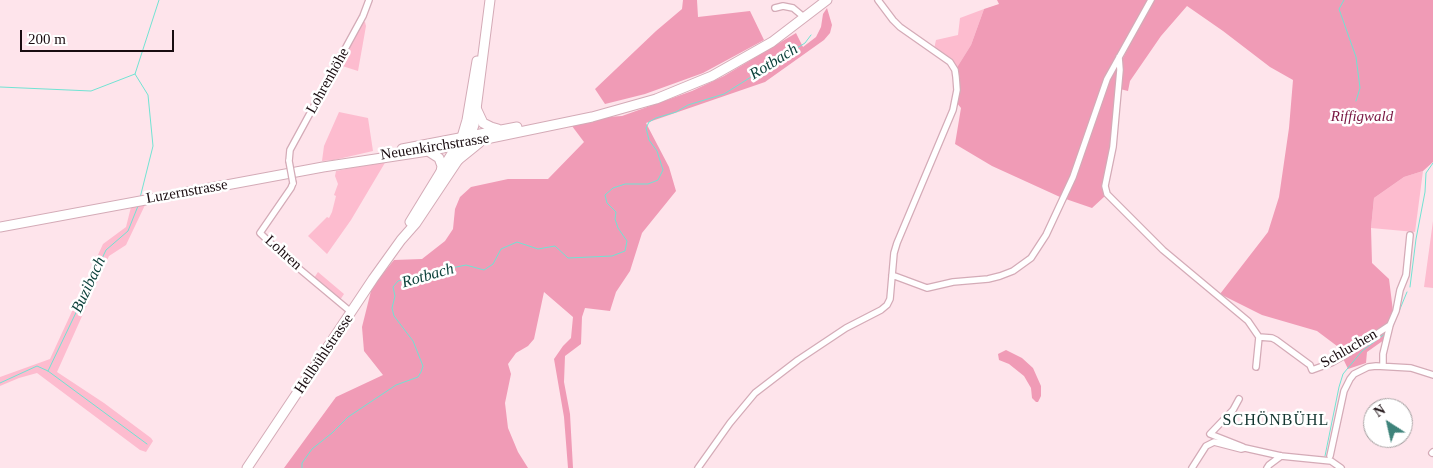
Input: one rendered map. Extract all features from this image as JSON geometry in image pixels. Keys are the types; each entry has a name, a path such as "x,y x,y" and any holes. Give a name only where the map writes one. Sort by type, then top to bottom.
{"main road":[{"path":"464,140 476,108 490,0"},
{"name":"Neuenkirchstrasse","path":"374,158 399,150 464,140 483,140 592,117 656,98 712,76 765,46 827,0"},
{"path":"464,140 480,43 485,27"},
{"path":"476,108 484,123 501,130"},
{"name":"Neuenkirchstrasse","path":"374,158 387,158 428,151 501,130 608,112"},
{"name":"Hellbühlstrasse","path":"247,468 401,240 416,223 458,160 464,140"},
{"name":"Hellbühlstrasse","path":"401,240 441,172 464,140"},
{"path":"458,160 483,140"},
{"path":"428,151 439,158 442,166 441,172"},
{"name":"Luzernstrasse","path":"0,227 374,158"}],"street":[{"name":"Lohrenhöhe","path":"293,183 289,162 290,150 363,16 369,0"},
{"path":"698,468 730,423 755,393 798,360 846,328 887,306 890,300 897,243 953,110 957,90 955,70 950,62 900,27 878,0"},
{"path":"892,276 927,288 946,283 1000,276 1013,271 1031,258 1046,234 1073,177 1107,79 1151,0"},
{"path":"775,8 783,6 793,8 805,18"},
{"path":"1119,57 1120,70 1113,147 1105,186 1107,194 1170,256 1248,321 1259,336 1256,367"},
{"name":"Lohren","path":"293,183 260,233 284,256 352,312"},
{"path":"1383,366 1383,354 1390,325 1406,275 1410,235"},
{"name":"Schluchen","path":"1259,336 1276,340 1310,365 1312,370 1345,355 1390,325"},
{"path":"1330,456 1344,392 1350,379 1359,371 1368,367 1383,366 1411,368 1433,375"},
{"path":"1239,399 1233,410 1210,434 1245,448 1281,456 1331,461 1341,468"},
{"path":"1192,468 1209,444 1214,442 1241,449 1245,448"},
{"path":"1267,468 1281,456"}],"shaded area":[{"path":"984,9 971,45 956,69 934,49 936,40 958,35 960,18"},
{"path":"362,22 365,22 366,26 358,71 339,65"},
{"path":"339,112 368,118 373,151 322,161 324,146"},
{"path":"386,161 351,220 327,254 308,236 327,217 329,218 332,212 336,196 334,195 338,184 335,176 336,171"},
{"path":"1423,171 1415,232 1371,228 1374,198 1404,177"},
{"path":"145,205 126,245 109,256 57,372 104,403 151,438 153,441 146,452 140,450 37,373 0,386 0,377 50,359 103,244 126,227 131,207"},
{"path":"1433,221 1433,288 1424,287"},
{"path":"318,272 344,294 340,300 314,278"}],"green space":[{"path":"683,0 697,0 698,17 750,11 764,40 703,73 645,94 605,104 595,89 682,9"},
{"path":"997,0 1149,0 1116,62 1119,69 1112,143 1103,190 1105,196 1092,208 1060,197 992,166 955,144 961,108 956,102 956,69 971,45 984,9 999,4"},
{"name":"Riffigwald","path":"1153,0 1433,0 1433,162 1423,171 1404,177 1374,198 1371,228 1372,263 1389,279 1393,311 1384,340 1367,352 1366,363 1348,369 1337,346 1317,331 1262,315 1220,294 1268,232 1279,197 1289,128 1293,80 1270,67 1187,6 1161,36 1130,81 1128,91 1120,89 1123,58"},
{"path":"827,8 832,25 830,33 824,40 765,82 646,123 669,167 676,191 642,233 630,271 616,292 610,311 585,308 582,317 581,344 565,356 564,382 570,414 573,468 568,468 564,417 554,359 571,338 573,317 544,292 534,339 528,346 516,353 508,364 511,374 505,403 508,428 518,452 528,468 284,468 336,397 383,375 364,351 362,327 372,287 394,260 422,259 445,241 453,229 455,209 460,197 471,187 508,179 548,179 584,142 572,126 608,117 622,116 692,91 724,76 796,33 803,47 816,37 821,27 823,14"},
{"path":"1006,350 1022,358 1033,368 1041,386 1041,396 1038,402 1032,398 1031,388 1024,376 1009,364 999,360 998,354"}],"waterway":[{"name":"Buzibach","path":"140,198 153,146 148,95 135,74 159,0"},
{"path":"1344,0 1339,9 1356,57 1360,88 1356,101"},
{"name":"Rotbach","path":"302,468 302,463 312,449 348,417 396,385 418,377 421,372 423,366 413,341 394,316 392,308 395,296 393,287 398,281 424,273 428,275 466,265 484,270 493,264 501,249 517,242 538,249 555,246 568,258 612,256 625,251 627,241 618,228 615,219 616,212 607,203 605,195 613,188 625,184 648,184 658,180 663,170 657,151 649,140 646,128 649,122 676,112 688,105 724,94 805,43 811,35"},
{"path":"0,87 91,91 135,74"},
{"path":"1410,287 1416,239 1425,192 1426,173 1433,163"},
{"name":"Buzibach","path":"48,371 106,250 128,231 138,206"},
{"path":"1393,326 1407,292"},
{"path":"1325,456 1343,374 1362,351 1386,333"},
{"path":"0,383 37,366 48,371 147,444"}],"district":[{"name":"SCHÖNBÜHL","path":"1276,421"}]}
